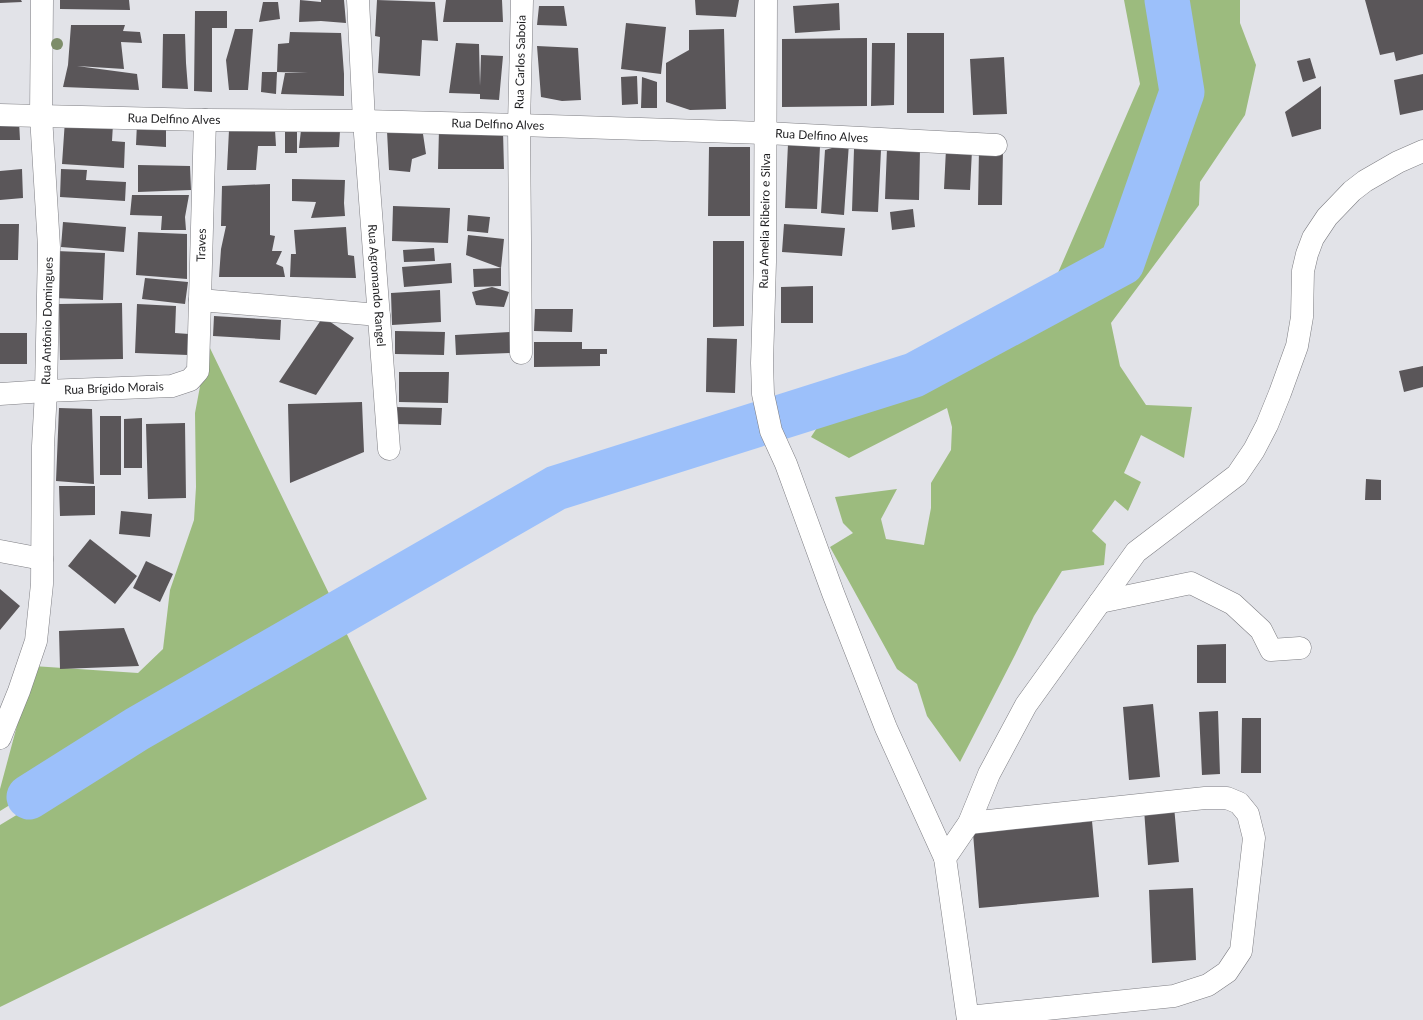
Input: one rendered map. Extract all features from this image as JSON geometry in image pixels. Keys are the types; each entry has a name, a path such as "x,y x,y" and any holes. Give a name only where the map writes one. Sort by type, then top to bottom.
{"street":[{"name":"Rua Antônio Domingues","path":"0,738 19,691 36,641 42,584 42,460 46,391 49,248 41,116 42,0"},
{"name":"Rua Agromando Rangel","path":"358,0 364,122 389,449"},
{"name":"Rua Carlos Saboia","path":"521,353 519,125 522,0"},
{"name":"Rua Amelia Ribeiro e Silva","path":"766,0 765,262 762,363 763,394 771,431 786,464 833,593 886,728 945,858 968,1018"},
{"name":"Rua Delfino Alves","path":"0,115 519,125 766,133 996,145"},
{"name":"Traves","path":"198,370 205,120"},
{"path":"945,858 969,823 989,774 1026,705 1136,552 1237,475 1254,450 1267,425 1290,369 1297,346 1302,317 1303,271 1307,254 1313,238 1327,217 1352,191 1365,181 1398,162 1423,151"},
{"path":"200,300 379,315"},
{"name":"Rua Brígido Morais","path":"0,394 172,386 190,380 198,370"},
{"path":"0,551 42,559"},
{"path":"1100,602 1191,583 1234,604 1261,630 1271,650 1300,648"},
{"path":"968,1018 1174,996 1208,985 1227,972 1241,951 1254,838 1248,814 1239,803 1227,798 1205,798 969,823"}],"green space":[{"path":"1124,0 1240,0 1240,23 1256,65 1245,115 1200,182 1199,205 1111,323 1120,366 1146,405 1192,407 1184,458 1141,435 1124,473 1141,482 1128,511 1115,500 1092,531 1106,544 1104,565 1062,571 1034,616 960,762 927,716 917,684 897,669 830,547 853,533 843,523 835,497 897,489 881,519 886,539 924,545 931,508 931,483 951,450 952,427 947,408 849,458 811,437 847,382 1044,305 1140,84"},
{"path":"208,344 335,606 0,811 0,789 33,666 138,673 163,649 170,590 194,520 196,487 195,413"},
{"path":"340,620 427,799 0,1007 0,825"}],"building":[{"path":"0,0 21,0 22,2 0,3"},
{"path":"60,0 129,0 130,10 60,9"},
{"path":"300,0 321,2 321,0 344,0 346,23 321,21 299,22"},
{"path":"377,0 435,2 438,41 422,40 420,76 378,73 380,37 375,36"},
{"path":"446,0 502,0 503,22 443,22"},
{"path":"695,0 739,0 736,17 696,15"},
{"path":"1365,0 1423,0 1423,54 1396,61 1394,52 1380,55"},
{"path":"263,2 278,2 280,19 259,22"},
{"path":"839,3 840,30 795,33 793,6"},
{"path":"539,6 564,6 567,26 537,25"},
{"path":"195,11 227,11 227,28 212,28 212,92 194,91"},
{"path":"626,23 666,27 661,74 621,69"},
{"path":"71,25 125,25 123,31 140,32 142,43 121,42 124,69 77,66 137,74 139,90 63,87 68,65"},
{"path":"235,29 253,29 248,90 229,90 226,60"},
{"path":"724,29 726,109 690,110 666,102 666,63 689,50 689,30"},
{"path":"290,32 341,33 344,96 281,94 285,73 308,73 277,72 278,44 289,43"},
{"path":"907,33 944,33 944,113 907,113"},
{"path":"163,34 185,34 188,89 162,88"},
{"path":"867,38 867,106 782,107 782,39"},
{"path":"456,43 479,44 480,86 481,55 503,56 499,100 480,99 480,94 449,93"},
{"path":"872,43 895,43 894,105 871,106"},
{"path":"537,46 578,48 581,100 562,101 541,97"},
{"path":"1004,57 1007,114 973,115 970,59"},
{"path":"1310,58 1316,78 1303,82 1297,61"},
{"path":"262,72 277,72 276,94 261,92"},
{"path":"1423,74 1423,110 1400,115 1394,80"},
{"path":"637,76 638,104 622,105 621,77"},
{"path":"642,77 657,82 657,108 641,108"},
{"path":"1321,86 1321,129 1292,137 1285,112"},
{"path":"65,120 113,124 112,141 125,142 124,168 62,164"},
{"path":"19,121 20,140 0,140 0,122"},
{"path":"137,123 166,125 166,147 136,145"},
{"path":"439,129 503,131 504,169 438,169"},
{"path":"229,130 275,130 276,146 258,146 256,170 227,170"},
{"path":"301,130 340,131 339,147 299,148"},
{"path":"297,131 297,153 285,153 285,132"},
{"path":"387,131 423,134 426,154 412,159 410,172 389,170"},
{"path":"849,143 844,215 821,213 825,150"},
{"path":"788,144 820,146 817,209 785,208"},
{"path":"709,147 750,147 750,216 708,216"},
{"path":"887,148 920,149 919,200 885,199"},
{"path":"854,149 881,150 878,212 852,211"},
{"path":"946,149 972,150 970,190 944,189"},
{"path":"979,149 1003,149 1002,205 978,205"},
{"path":"138,165 190,166 191,190 138,192"},
{"path":"22,169 23,198 0,200 0,171"},
{"path":"61,169 87,170 86,180 126,182 125,201 60,197"},
{"path":"292,179 345,180 345,216 311,218 316,202 292,201"},
{"path":"270,184 270,235 275,236 272,251 282,251 276,264 283,267 285,277 219,277 221,249 226,226 221,226 222,186"},
{"path":"132,195 189,195 185,217 186,230 161,230 162,216 130,215"},
{"path":"393,206 450,208 448,243 392,241"},
{"path":"913,209 915,227 892,230 890,212"},
{"path":"468,215 490,217 488,233 467,231"},
{"path":"63,222 126,227 124,252 61,247"},
{"path":"0,224 19,224 18,260 0,260"},
{"path":"784,224 845,228 842,256 782,252"},
{"path":"346,227 348,255 354,256 356,278 290,277 291,254 296,254 294,230"},
{"path":"138,232 187,234 187,279 136,275"},
{"path":"468,235 504,239 501,268 466,255"},
{"path":"713,241 744,241 744,326 713,327"},
{"path":"434,248 435,261 404,262 403,250"},
{"path":"56,251 105,253 103,300 54,298"},
{"path":"451,263 452,283 404,287 402,267"},
{"path":"501,268 501,286 474,287 473,269"},
{"path":"145,278 188,282 185,304 142,299"},
{"path":"813,286 813,323 781,323 781,287"},
{"path":"492,287 509,292 504,307 476,305 472,292"},
{"path":"440,290 441,322 392,325 391,293"},
{"path":"122,303 123,359 60,360 59,304"},
{"path":"137,304 176,306 175,333 189,334 188,355 135,353"},
{"path":"535,309 573,309 572,332 534,331"},
{"path":"214,316 281,320 280,340 213,336"},
{"path":"323,317 354,338 316,395 279,382"},
{"path":"395,331 445,332 444,355 395,354"},
{"path":"510,332 511,353 456,355 455,335"},
{"path":"0,333 27,333 27,364 0,364"},
{"path":"707,338 737,339 735,393 706,392"},
{"path":"534,342 582,342 582,349 607,349 607,354 600,354 600,366 534,367"},
{"path":"1423,366 1423,387 1404,392 1399,371"},
{"path":"399,372 449,372 448,403 399,402"},
{"path":"362,402 364,452 290,483 288,404"},
{"path":"394,407 442,408 441,425 394,424"},
{"path":"59,408 92,409 94,484 56,481"},
{"path":"100,416 121,416 121,475 100,475"},
{"path":"142,418 142,468 124,468 124,419"},
{"path":"185,423 186,498 148,499 146,424"},
{"path":"1366,479 1381,480 1381,500 1365,500"},
{"path":"59,486 95,486 95,515 60,516"},
{"path":"121,511 152,514 150,537 119,534"},
{"path":"90,539 137,576 115,604 68,566"},
{"path":"146,561 173,574 160,602 133,588"},
{"path":"0,589 20,606 0,630"},
{"path":"124,628 139,666 60,669 59,631"},
{"path":"1226,644 1226,683 1197,683 1197,645"},
{"path":"1153,704 1160,777 1129,780 1123,707"},
{"path":"1218,711 1220,774 1202,775 1199,712"},
{"path":"1242,718 1261,718 1261,773 1241,773"},
{"path":"1174,806 1179,862 1148,865 1144,809"},
{"path":"1092,821 1099,897 979,908 973,833"},
{"path":"1193,888 1196,960 1152,963 1149,890"}],"waterway":[{"path":"29,797 137,729 556,488 914,375 1122,263 1182,92 1167,0"}]}
